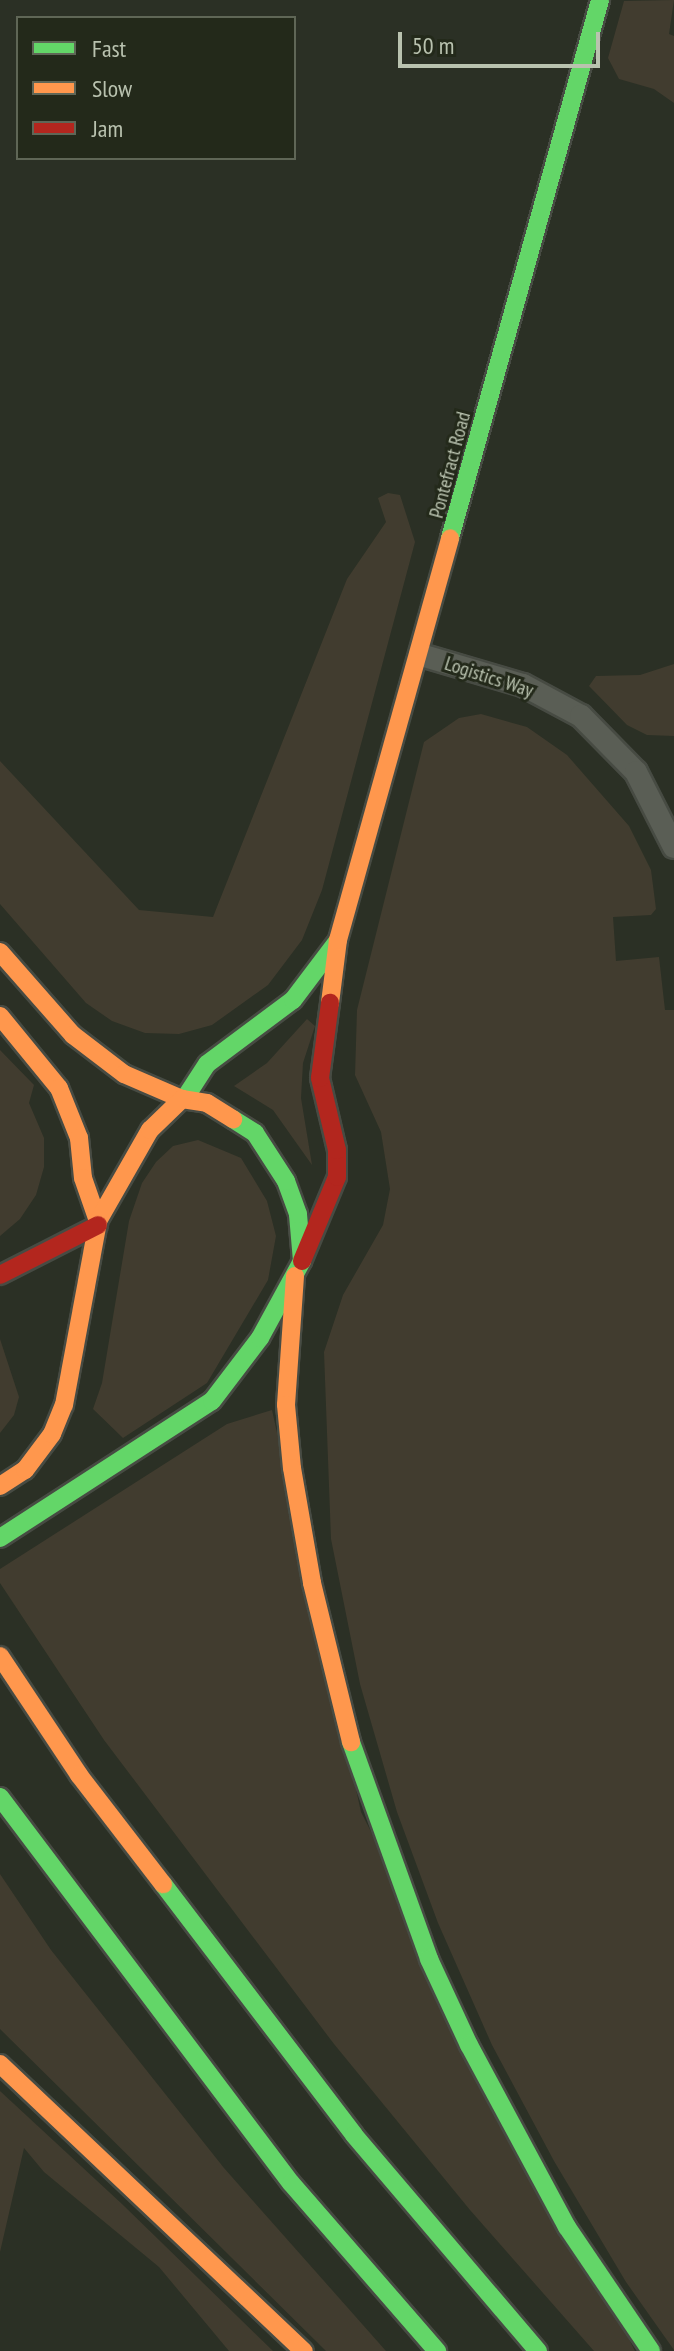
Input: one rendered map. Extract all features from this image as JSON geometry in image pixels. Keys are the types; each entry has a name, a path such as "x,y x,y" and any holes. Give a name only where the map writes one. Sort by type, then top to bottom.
{"main road":[{"name":"Pontefract Road","path":"299,1268 337,1177 337,1150 320,1078 338,940 421,655 600,0"},
{"name":"Pontefract Road","path":"98,1223 150,1130 184,1098 207,1064 293,1000 338,940"},
{"path":"0,952 93,1051 124,1074 184,1098 207,1103 232,1118 272,1152 298,1214 299,1268 286,1405 292,1468 329,1657 371,1802 429,1959 469,2045 567,2227 651,2351"},
{"path":"0,1016 59,1088 79,1138 83,1178 98,1223 64,1405 38,1455 3,1484"},
{"path":"0,1275 98,1223"},
{"path":"0,1538 212,1401 260,1338 299,1268"},
{"path":"0,1656 79,1775 354,2135 538,2351"},
{"path":"0,1797 291,2183 437,2351"},
{"path":"0,2064 304,2351"}],"street":[{"name":"Logistics Way","path":"421,655 523,685 581,716 636,772 674,847"}],"shaded area":[{"path":"674,0 669,34 674,36 674,103 654,89 619,79 608,58 624,1"},
{"path":"388,493 400,495 415,542 322,890 302,940 268,985 212,1025 179,1034 145,1033 112,1021 86,1003 0,904 0,761 139,910 213,917 347,579 386,522 378,498"},
{"path":"674,664 674,736 647,735 627,725 589,686 596,676 640,675"},
{"path":"481,714 527,727 567,755 629,826 651,870 656,909 651,915 613,917 616,961 659,957 665,1010 674,1010 674,2350 626,2282 554,2161 492,2045 438,1923 397,1812 360,1684 331,1539 324,1352 343,1295 383,1225 390,1189 381,1132 355,1075 357,1010 424,742 459,718"},
{"path":"307,1019 315,1026 303,1063 301,1098 312,1165 273,1110 234,1086 267,1063"},
{"path":"0,1050 34,1085 29,1103 44,1138 44,1167 36,1195 20,1219 0,1236"},
{"path":"198,1140 241,1158 267,1201 276,1236 268,1280 207,1383 123,1438 93,1409 102,1383 129,1221 142,1183 156,1162 173,1146"},
{"path":"0,1339 19,1397 14,1415 0,1433"},
{"path":"272,1410 361,1812 635,2351 594,2351 470,2210 334,2044 104,1740 0,1583 0,1569 227,1424"},
{"path":"0,1874 51,1950 224,2168 386,2351 326,2351 0,2029"},
{"path":"0,2091 273,2351 229,2351 159,2267 44,2172 24,2148 0,2252"}],"traffic: fast":[{"path":"450,538 600,0"},
{"path":"185,1098 207,1064 293,1000 336,943"},
{"path":"0,1538 212,1401 260,1338 302,1261 298,1214 286,1181 255,1133 233,1119"},
{"path":"351,1742 429,1959 469,2045 567,2227 651,2351"},
{"path":"0,1797 291,2183 437,2351"},
{"path":"163,1884 354,2135 538,2351"}],"traffic: slow":[{"path":"330,1003 338,940 450,538"},
{"path":"0,952 73,1035 124,1074 182,1099 207,1103 233,1119"},
{"path":"0,1016 59,1088 79,1138 83,1178 98,1221"},
{"path":"0,1486 25,1470 52,1434 64,1405 98,1221 150,1130 182,1099"},
{"path":"295,1276 286,1405 292,1468 312,1583 351,1742"},
{"path":"0,1656 79,1775 163,1884"},
{"path":"0,2064 304,2351"}],"traffic: jam":[{"path":"302,1261 337,1177 337,1150 320,1078 330,1003"},
{"path":"0,1275 98,1225"}]}
